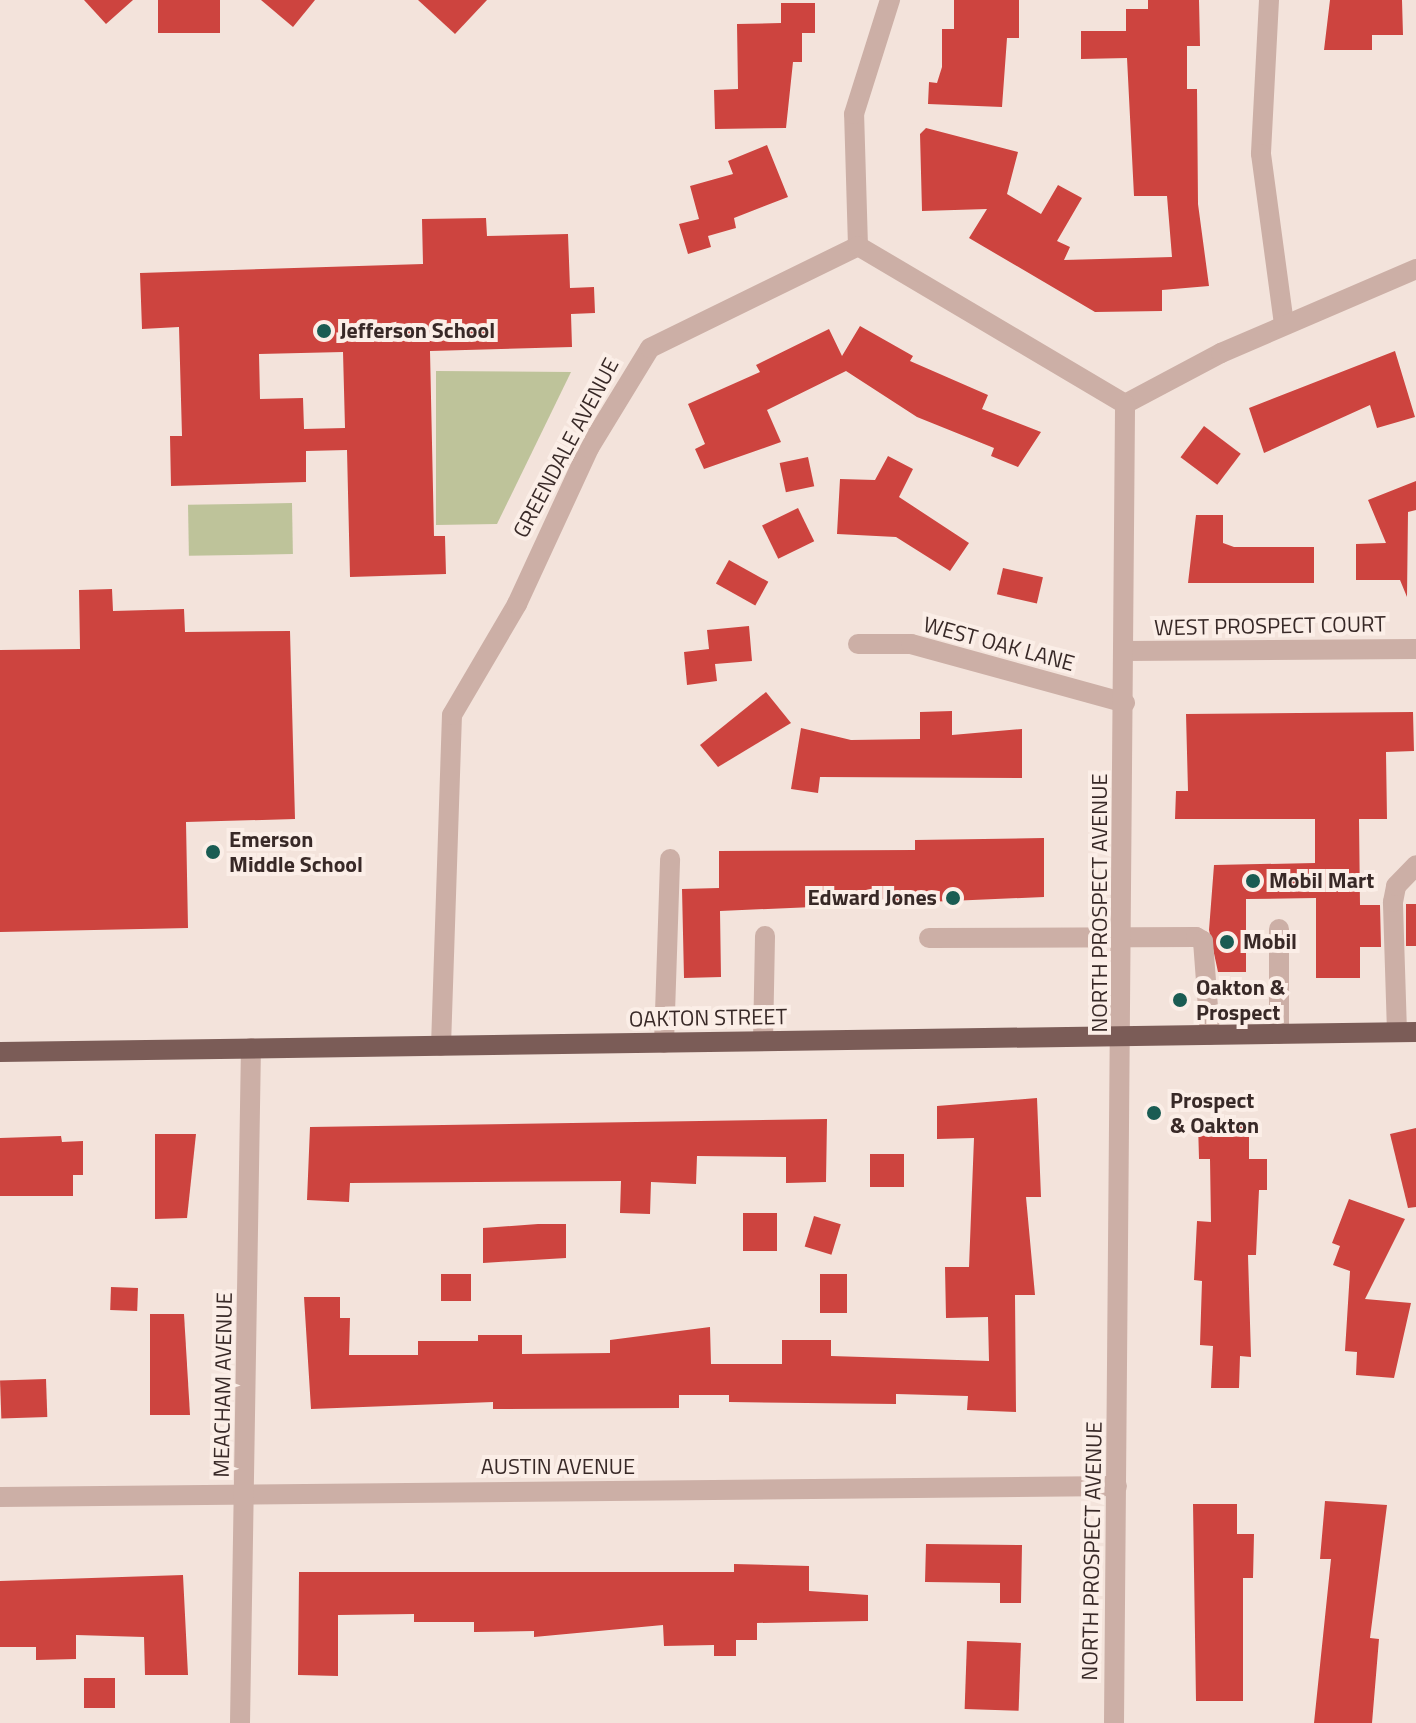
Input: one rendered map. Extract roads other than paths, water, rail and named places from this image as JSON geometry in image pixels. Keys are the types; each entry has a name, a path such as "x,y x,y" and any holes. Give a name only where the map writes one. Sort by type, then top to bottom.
{"main road":[{"name":"OAKTON STREET","path":"0,1052 1407,1032"}],"street":[{"path":"890,0 854,114 858,246 1125,404 1284,324 1416,269"},
{"path":"1269,0 1261,154 1284,324"},
{"name":"GREENDALE AVENUE","path":"441,1046 452,715 517,604 589,448 650,348 858,246"},
{"name":"NORTH PROSPECT AVENUE","path":"1114,1723 1125,937 1125,404"},
{"name":"WEST OAK LANE","path":"858,644 911,644 1125,703"},
{"name":"WEST PROSPECT COURT","path":"1125,651 1416,649"},
{"path":"664,1043 670,859"},
{"path":"1407,1032 1393,902 1396,886 1416,865"},
{"path":"1279,929 1279,1034"},
{"path":"763,1041 765,936"},
{"path":"929,938 1125,937 1203,941 1210,1035"},
{"name":"MEACHAM AVENUE","path":"240,1723 251,1048"},
{"name":"AUSTIN AVENUE","path":"0,1497 1117,1486"}],"place":[{"name":"Jefferson School","path":"324,331"},
{"name":"Emerson Middle School","path":"213,852"},
{"name":"Mobil Mart","path":"1253,881"},
{"name":"Edward Jones","path":"953,898"},
{"name":"Mobil","path":"1227,942"},
{"name":"Oakton & Prospect","path":"1180,1000"},
{"name":"Prospect & Oakton","path":"1154,1113"}]}
